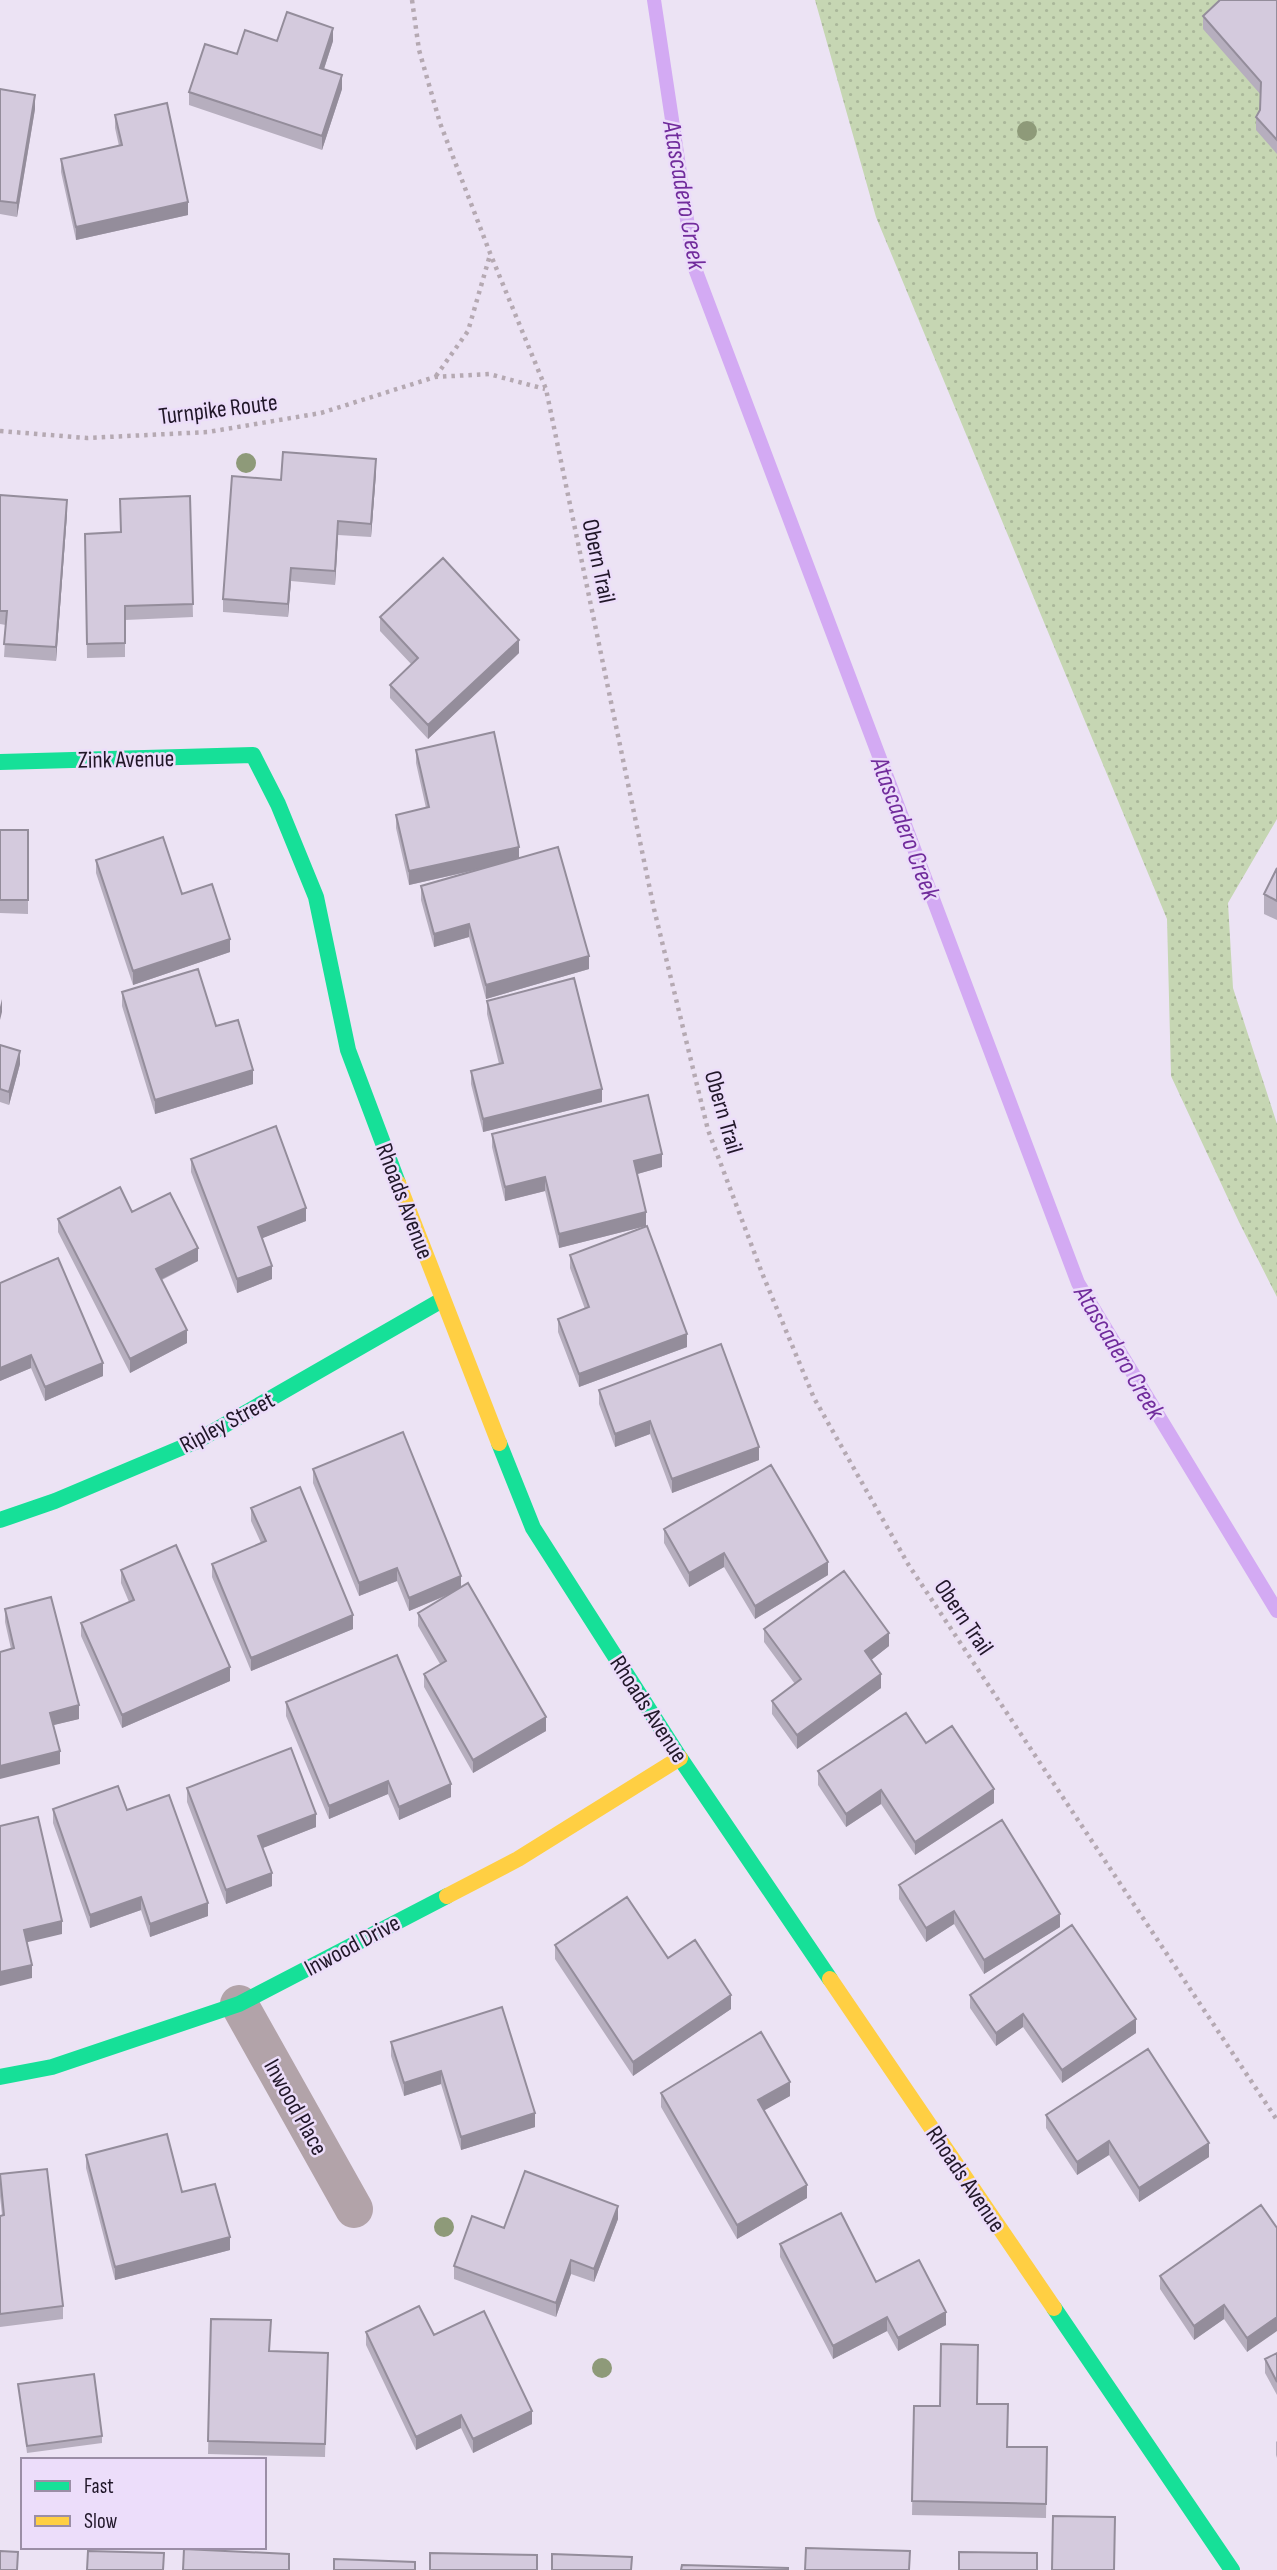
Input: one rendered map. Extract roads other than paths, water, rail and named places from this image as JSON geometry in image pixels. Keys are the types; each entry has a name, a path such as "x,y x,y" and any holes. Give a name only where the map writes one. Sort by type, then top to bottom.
{"street":[{"name":"Zink Avenue","path":"0,762 253,755"},
{"name":"Rhoads Avenue","path":"253,755 278,804 316,897 348,1050 442,1300 533,1528 680,1758 1232,2570"},
{"name":"Ripley Street","path":"0,1520 55,1502 195,1442 442,1300"},
{"name":"Inwood Drive","path":"0,2077 52,2067 239,2004 518,1859 680,1758"},
{"name":"Inwood Place","path":"239,2004 354,2209"}],"waterway":[{"name":"Atascadero Creek","path":"654,0 694,266 1078,1283 1277,1611"}]}
